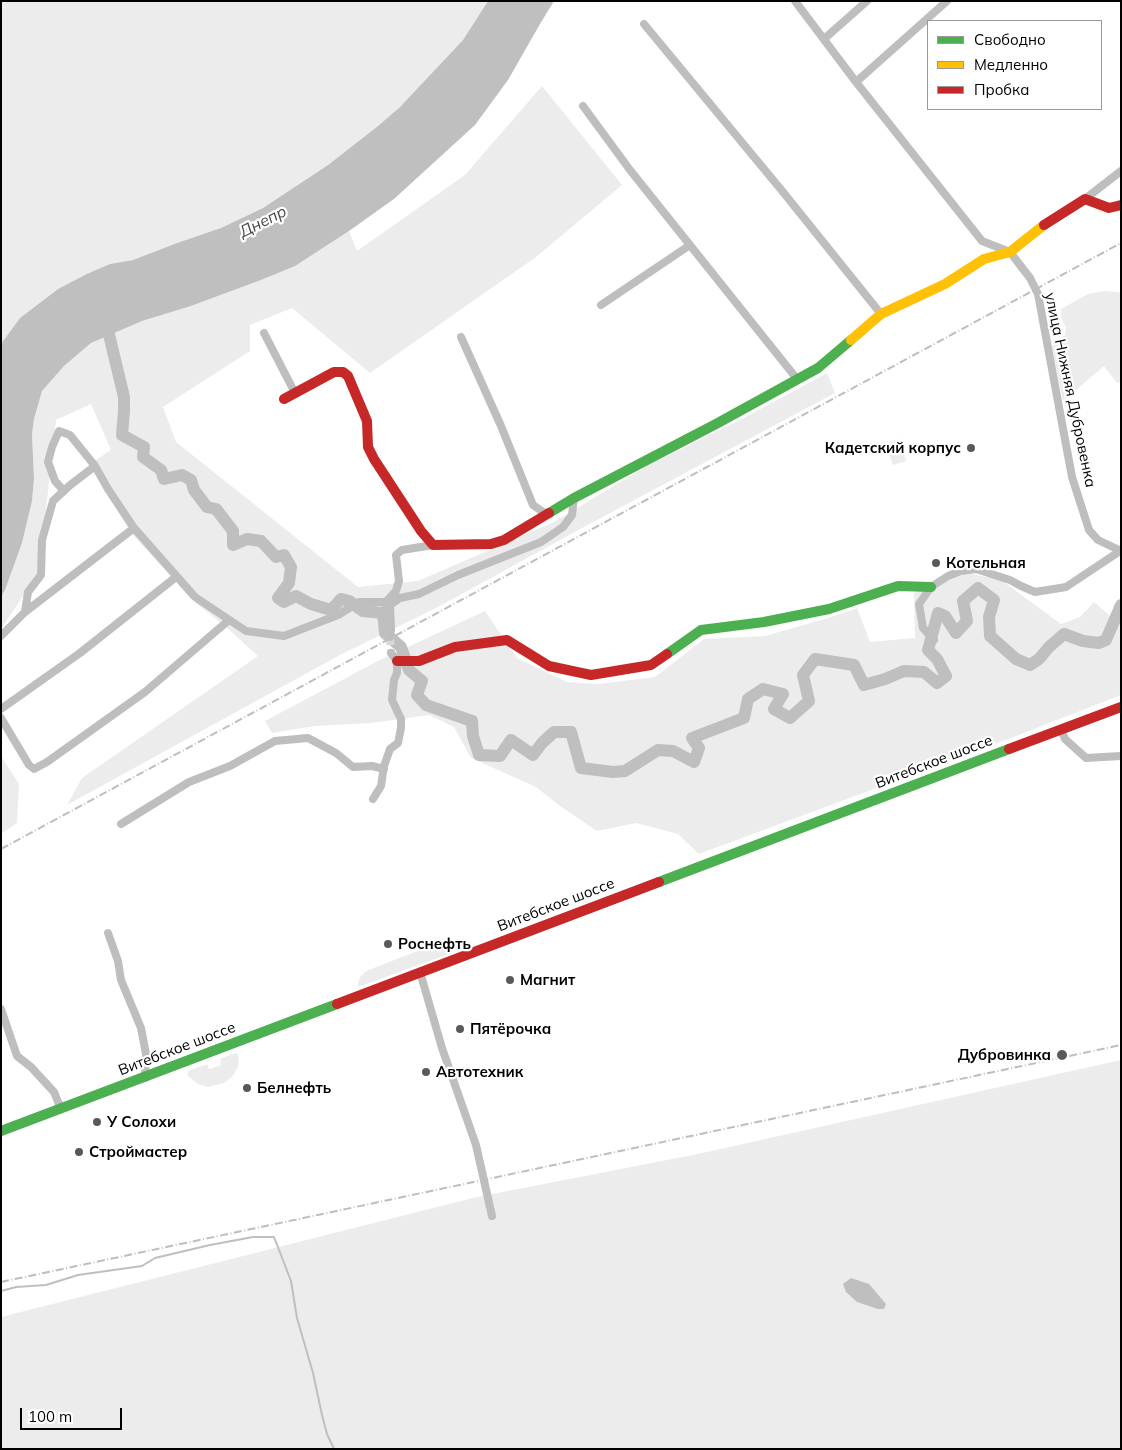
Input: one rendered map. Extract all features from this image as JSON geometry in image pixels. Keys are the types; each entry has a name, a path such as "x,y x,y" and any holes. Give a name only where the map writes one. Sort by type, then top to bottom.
{"street":[{"path":"795,1 856,82 982,241 1010,252"},
{"path":"824,39 867,1"},
{"path":"856,82 946,1"},
{"path":"644,24 881,314"},
{"path":"583,106 630,170 797,379"},
{"path":"390,617 386,610 386,602 398,586 399,571 396,555 402,550 433,545 491,544 504,540 574,498 818,368 881,314 945,284 984,259 1010,252 1039,228 1085,199 1121,171"},
{"path":"1085,199 1109,208 1121,205"},
{"path":"601,304 690,245"},
{"name":"улица Нижняя Дубровенка","path":"1010,252 1030,278 1038,294 1072,477 1089,530 1098,540 1120,551"},
{"path":"264,333 295,393"},
{"path":"461,337 501,426 533,505 546,514"},
{"path":"284,399 334,372 343,372 348,376 367,421 368,447 374,459 416,523 433,545"},
{"path":"64,491 55,482 48,462 59,431 70,435 95,466 134,528 194,597 246,631 284,636 338,615 359,602 386,602"},
{"path":"25,612 28,592 41,575 42,540 53,501 95,466"},
{"path":"390,637 390,605 400,598 419,594 458,575 541,542 563,527 572,515 574,498"},
{"path":"1,636 25,612 134,528"},
{"path":"934,640 923,628 920,604 932,587 948,576 976,569 1010,580 1035,592 1066,587 1120,551"},
{"path":"1,709 80,653 176,577"},
{"path":"373,799 381,786 390,749 398,743 401,728 401,719 392,700 394,680 397,673 394,657 418,661 456,647 507,640 549,666 592,674 651,666 701,630 764,622 829,609 898,586 932,587"},
{"path":"1,718 29,765 34,769 47,762 145,692 229,620"},
{"name":"Витебское шоссе","path":"1,1131 1121,707"},
{"path":"1061,729 1066,739 1086,758 1121,756"},
{"path":"121,824 189,782 230,766 275,741 308,738 336,753 353,767 372,766 384,769"},
{"path":"108,933 118,961 121,980 141,1028 146,1054 145,1078"},
{"path":"420,972 442,1048 476,1145 492,1216"},
{"path":"1,1009 17,1056 31,1067 54,1092 61,1109"}],"shaded area":[{"path":"1,1 488,1 463,40 400,107 328,165 263,208 221,228 133,260 110,264 58,289 20,318 1,344"},
{"path":"542,86 622,185 536,257 370,373 292,308 250,325 250,351 163,407 176,442 358,587 418,581 554,522 645,467 740,420 827,373 835,393 438,607 338,656 67,805 82,778 258,656 195,602 131,533 90,464 111,450 91,404 56,420 39,572 1,629 1,597 22,543 32,501 34,479 32,434 42,391 64,366 91,343 142,321 191,306 294,266 349,231 357,251 465,175"},
{"path":"1104,291 1119,292 1121,294 1121,382 1117,383 1104,366 1063,401 1052,347 1065,335 1066,328 1061,317 1061,309 1088,294"},
{"path":"898,439 906,461 893,465 885,444"},
{"path":"968,573 1001,580 1061,624 1080,617 1094,602 1110,616 1121,599 1121,695 699,854 678,834 636,823 597,831 536,787 471,758 454,727 429,715 371,723 315,726 272,733 265,721 376,662 485,611 517,658 567,682 599,684 655,677 704,639 765,636 857,608 870,642 915,638 914,593"},
{"path":"1,756 19,784 17,823 1,834"},
{"path":"433,945 444,946 449,954 358,987 360,977 366,971"},
{"path":"235,1053 238,1054 239,1058 238,1067 233,1076 224,1083 208,1087 198,1084 188,1076 188,1071 207,1064 209,1069 221,1065 220,1059"},
{"path":"1121,1060 1121,1449 1,1449 1,1317 477,1197 698,1154"}],"water":[{"name":"Днепр","path":"488,1 554,1 508,80 475,125 394,199 295,266 191,306 142,321 91,343 64,366 42,391 32,434 34,479 32,501 22,543 1,597 1,344 20,318 58,289 87,274 110,264 133,260 221,228 263,208 328,165 400,107 463,40"},
{"path":"851,1278 869,1284 886,1304 884,1309 878,1309 857,1302 846,1292 843,1284"}],"waterway":[{"path":"105,318 124,397 122,435 144,447 143,457 161,470 164,479 182,475 191,480 194,490 207,507 216,509 233,531 233,545 247,539 261,541 276,557 284,555 291,567 289,583 278,598 284,602 296,596 311,604 331,610 341,599 349,601 363,611 383,613 385,633 401,647 409,670 422,681 417,695 426,705 472,721 473,736 479,755 500,756 511,740 533,755 554,732 571,732 581,768 613,772 625,771 658,750 673,751 694,762 699,748 692,738 744,718 748,699 763,689 783,694 774,709 790,718 809,701 803,675 815,659 854,665 864,685 904,671 924,672 937,683 946,676 937,659 928,650 938,613 945,616 956,633 967,621 963,601 978,588 994,600 989,617 990,636 1016,659 1030,665 1039,659 1064,634 1083,641 1099,643 1106,640 1121,605"},
{"path":"1,1291 16,1287 46,1285 78,1275 142,1266 155,1258 210,1245 253,1237 274,1237 291,1281 297,1318 313,1373 327,1434 334,1449"}],"tunnel":[{"path":"390,637 391,653"}],"railway":[{"path":"1,849 1121,243"},
{"path":"1,1282 1121,1045"}],"traffic: fast":[{"path":"549,513 818,368 851,340"},
{"path":"667,654 701,630 764,622 829,609 898,586 931,587"},
{"path":"659,882 1009,749"},
{"path":"1,1131 337,1004"}],"traffic: slow":[{"path":"851,340 881,314 945,284 984,259 1010,252 1044,225"}],"traffic: jam":[{"path":"1044,225 1085,199 1109,208 1121,205"},
{"path":"284,399 334,372 343,372 348,376 367,421 368,447 374,459 421,531 433,545 491,544 504,540 549,513"},
{"path":"397,661 419,661 455,647 507,640 549,666 591,675 651,665 667,654"},
{"path":"1009,749 1121,707"},
{"path":"337,1004 659,882"}],"place":[{"name":"Кадетский корпус","path":"971,448"},
{"name":"Котельная","path":"936,563"},
{"name":"Роснефть","path":"388,944"},
{"name":"Магнит","path":"510,980"},
{"name":"Пятёрочка","path":"460,1029"},
{"name":"Дубровинка","path":"1062,1055"},
{"name":"Автотехник","path":"426,1072"},
{"name":"Белнефть","path":"247,1088"},
{"name":"У Солохи","path":"97,1122"},
{"name":"Строймастер","path":"79,1152"}]}
